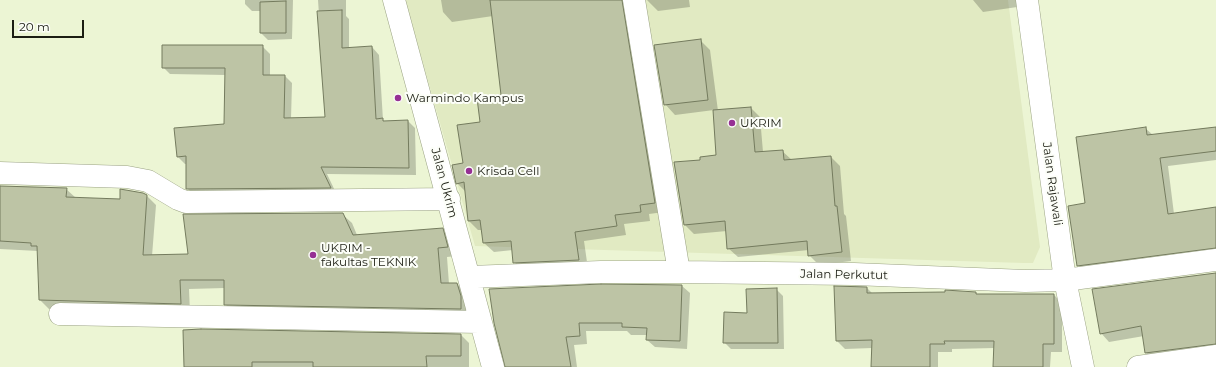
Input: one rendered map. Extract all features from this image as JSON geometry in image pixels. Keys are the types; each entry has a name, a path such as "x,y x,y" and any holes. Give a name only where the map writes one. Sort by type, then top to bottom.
{"street":[{"name":"Jalan Ukrim","path":"394,0 470,278 479,322 493,367"},
{"path":"634,0 679,272"},
{"name":"Jalan Rajawali","path":"1027,0 1065,280 1083,367"},
{"path":"0,173 127,177 148,181 178,199 186,202 449,199"},
{"name":"Jalan Perkutut","path":"470,278 601,272 679,272 854,274 1025,281 1065,280 1216,260"},
{"path":"60,314 479,322"},
{"path":"1138,367 1216,356"}],"shaded area":[{"name":"UKRIM","path":"405,0 1008,0 1040,247 1033,263 1024,263 475,246"}],"building":[{"path":"490,0 622,0 655,203 640,205 641,212 615,215 617,226 575,232 579,260 513,263 511,241 483,243 480,220 468,221 464,182 456,184 452,165 463,163 457,125 480,122 477,98 501,95"},
{"path":"286,1 286,33 260,33 260,2"},
{"path":"342,10 342,48 372,46 376,119 383,118 383,121 408,120 409,168 321,167 331,188 186,189 186,156 177,157 174,128 224,124 225,68 162,68 162,45 263,45 263,75 285,75 284,118 325,117 317,11"},
{"path":"701,39 708,100 664,105 654,45"},
{"path":"751,107 755,152 783,150 784,160 831,156 835,206 837,206 842,252 808,256 807,241 727,249 725,221 684,225 674,162 700,160 700,157 716,155 713,110"},
{"path":"1146,127 1147,135 1216,127 1216,151 1160,158 1168,214 1216,207 1216,248 1077,266 1068,206 1085,203 1076,137"},
{"path":"0,186 67,188 66,197 120,199 120,189 143,193 147,195 143,255 188,254 183,214 343,213 353,235 443,228 448,247 438,248 441,283 457,283 461,296 461,309 224,305 224,280 180,280 181,304 39,300 37,246 31,246 31,243 0,241"},
{"path":"1216,273 1216,344 1145,353 1141,326 1100,334 1092,289"},
{"path":"601,284 682,285 680,341 646,340 647,328 622,327 622,323 579,323 580,336 566,337 571,367 505,367 494,323 489,289"},
{"path":"834,286 867,287 867,293 945,292 945,290 976,292 976,294 1054,294 1054,344 1043,344 1043,367 993,367 994,341 944,341 945,344 930,344 930,367 871,367 872,340 836,341"},
{"path":"777,288 778,343 723,343 724,312 747,313 746,289"},
{"path":"201,329 461,334 461,356 426,356 427,367 313,367 313,362 252,362 252,367 184,367 183,330"}],"place":[{"name":"Warmindo Kampus","path":"398,98"},
{"name":"UKRIM","path":"732,123"},
{"name":"Krisda Cell","path":"469,171"},
{"name":"UKRIM - fakultas TEKNIK","path":"313,255"}]}
